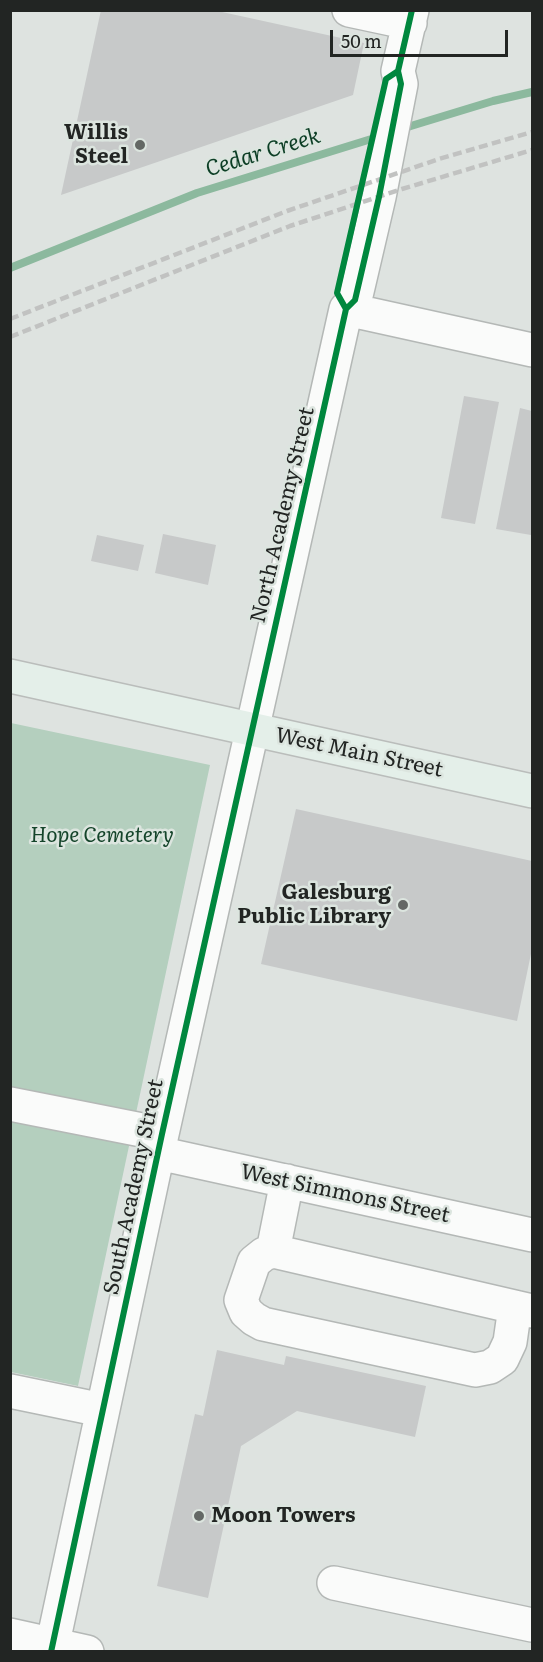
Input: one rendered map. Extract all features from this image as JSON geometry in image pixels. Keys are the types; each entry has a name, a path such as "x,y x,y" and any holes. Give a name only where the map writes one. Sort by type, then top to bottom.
{"main road":[{"name":"West Main Street","path":"10,676 532,791"}],"street":[{"path":"349,10 411,17"},
{"name":"North Academy Street","path":"252,729 346,309 355,300 372,182 401,84 398,71 411,17"},
{"path":"346,309 532,350"},
{"name":"South Academy Street","path":"52,1648 160,1143 252,729"},
{"name":"West Simmons Street","path":"10,1104 160,1143 286,1181 532,1235"},
{"path":"273,1251 286,1181"},
{"path":"273,1251 524,1309 502,1359 489,1367 475,1370 263,1324 246,1312 242,1300 254,1262 273,1251"},
{"path":"10,1391 102,1410"},
{"path":"334,1583 532,1625"},
{"path":"10,1635 52,1648 87,1652"}],"green space":[{"name":"Hope Cemetery","path":"11,723 210,765 78,1386 11,1372"}],"building":[{"name":"Willis Steel","path":"101,10 213,10 364,43 353,95 61,195"},
{"path":"464,396 499,402 475,524 441,518"},
{"path":"520,408 532,411 531,535 496,529"},
{"path":"163,534 216,545 208,585 155,573"},
{"path":"97,535 144,545 138,571 91,561"},
{"name":"Galesburg Public Library","path":"296,809 532,861 532,949 517,1021 261,964"},
{"path":"217,1350 284,1365 286,1356 426,1386 415,1437 297,1411 241,1446 208,1598 157,1586 195,1414 203,1416"}],"waterway":[{"name":"Cedar Creek","path":"401,129 493,101 532,92"},
{"name":"Cedar Creek","path":"10,268 197,193 381,136"}],"railway":[{"path":"10,319 287,211 439,159 532,132"},
{"path":"10,337 290,226 532,150"}],"cycle path":[{"path":"51,1652 162,1134 346,309 355,300 379,197 401,84 398,71 412,10"},
{"path":"346,309 337,293 386,79 398,71"}],"place":[{"name":"Willis Steel","path":"140,145"},
{"name":"Galesburg Public Library","path":"403,905"},
{"name":"Moon Towers","path":"199,1516"}]}
